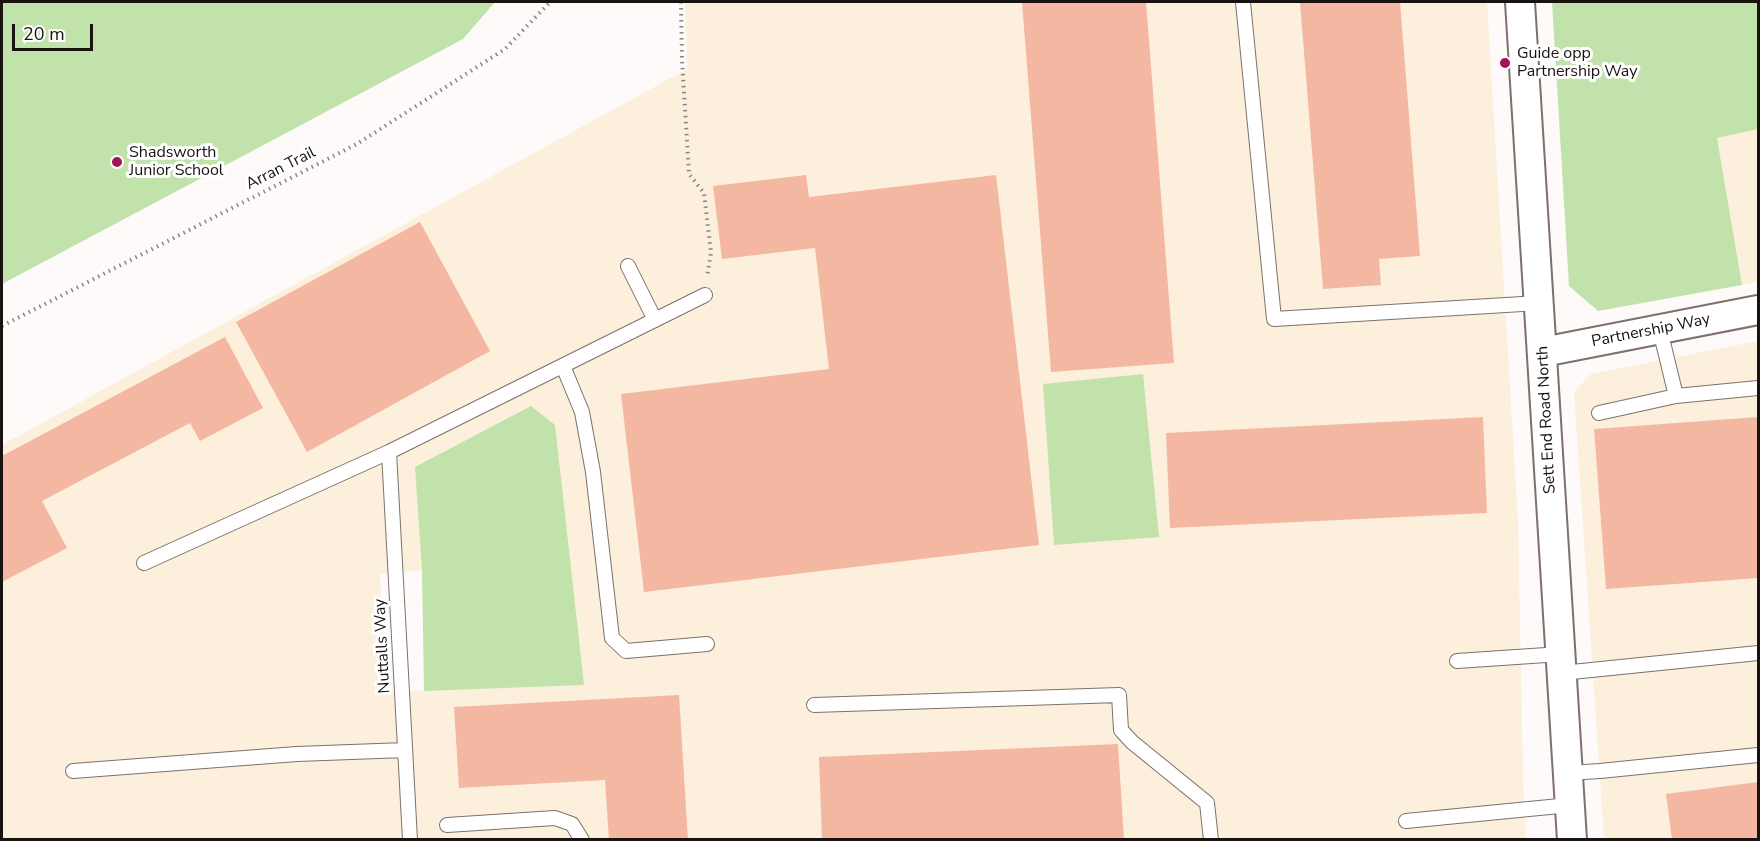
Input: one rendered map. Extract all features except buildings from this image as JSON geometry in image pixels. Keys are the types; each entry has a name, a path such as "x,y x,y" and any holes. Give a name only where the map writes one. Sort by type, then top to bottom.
{"street":[{"name":"Sett End Road North","path":"1520,2 1572,840"},
{"name":"Partnership Way","path":"1543,352 1758,310"}],"lane":[{"path":"1244,2 1274,319 1539,303"},
{"path":"627,266 655,320"},
{"path":"144,563 389,452 705,296"},
{"path":"1660,330 1676,396"},
{"path":"563,366 582,412 593,472 612,638 626,651 707,644"},
{"path":"1599,413 1676,396 1758,388"},
{"name":"Nuttalls Way","path":"389,452 410,840"},
{"path":"1457,662 1561,663 1758,653"},
{"path":"814,705 1119,695 1121,730 1132,742 1207,803 1211,840"},
{"path":"73,771 297,754 405,750"},
{"path":"1568,773 1758,755"},
{"path":"1406,821 1570,805"},
{"path":"447,825 555,818 572,824 582,840"}],"path":[{"name":"Arran Trail","path":"2,326 357,144 505,49 550,2"},
{"path":"681,2 681,60 689,174 705,193 711,253 705,296"}],"shaded area":[{"path":"685,2 1487,2 1518,522 1526,839 2,839 2,445 687,69","holes":["422,570 584,685 386,692 380,574"]},
{"path":"1758,129 1758,281 1742,285 1717,138"},
{"path":"1758,341 1758,839 1604,839 1574,392 1591,374"}],"green space":[{"name":"Shadsworth Junior School","path":"2,2 495,2 463,39 2,284"},
{"path":"1552,2 1758,2 1758,129 1717,138 1742,285 1598,311 1569,286"},
{"path":"1143,374 1159,537 1054,545 1043,384"},
{"path":"531,406 555,425 584,685 424,691 422,570 415,467"}],"place":[{"name":"Guide opp Partnership Way","path":"1505,63"},
{"name":"Shadsworth Junior School","path":"117,162"}]}
